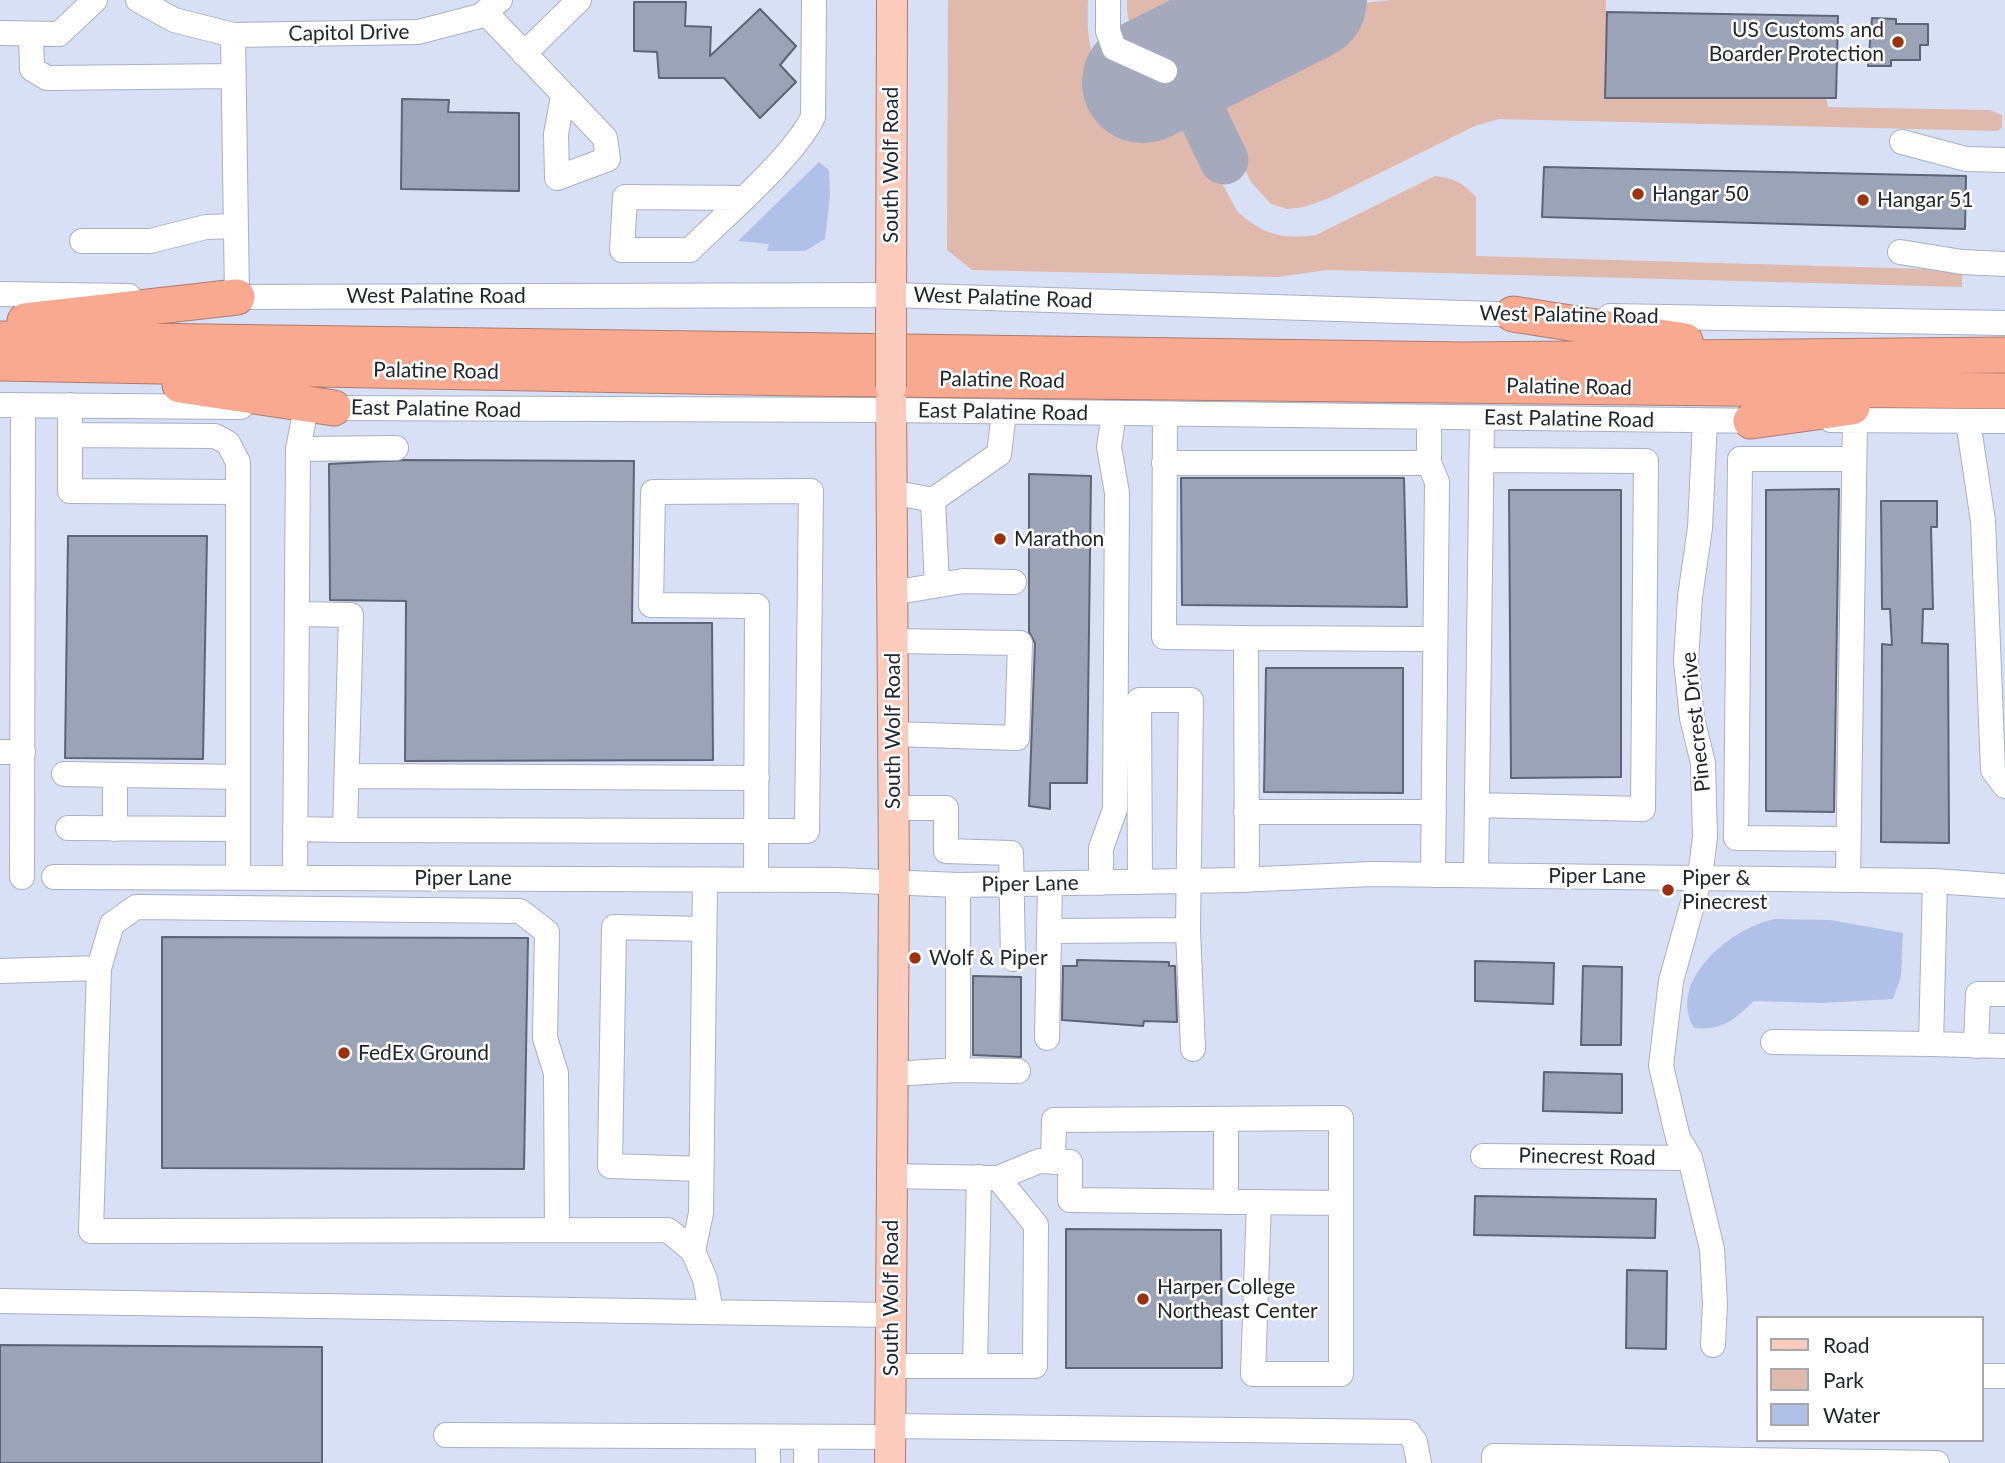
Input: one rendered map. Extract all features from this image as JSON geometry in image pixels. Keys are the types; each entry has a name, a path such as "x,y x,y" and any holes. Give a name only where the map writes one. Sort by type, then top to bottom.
{"highway":[{"path":"0,324 237,297"},
{"path":"1513,314 1789,357"},
{"name":"Palatine Road","path":"0,339 1423,360 2005,355"},
{"name":"Palatine Road","path":"0,363 783,377 1962,406 2005,391"},
{"path":"38,364 320,408"},
{"path":"1751,422 1962,406"}],"main road":[{"name":"South Wolf Road","path":"890,1442 894,883 890,399 892,0"}],"street":[{"path":"0,33 58,34 95,0"},
{"name":"Capitol Drive","path":"138,0 171,8 233,35 418,32 478,8"},
{"path":"524,54 579,0"},
{"path":"741,198 625,197 622,250 690,250 804,135 813,117 814,0"},
{"path":"1108,0 1108,31 1114,48 1165,71"},
{"path":"478,8 564,97"},
{"path":"31,34 32,69 47,78 234,76"},
{"path":"233,35 237,297"},
{"path":"1902,142 1966,159 2005,160"},
{"path":"82,241 150,241 206,227 236,226"},
{"path":"1900,252 1962,262 2005,264"},
{"name":"West Palatine Road","path":"0,294 237,297 891,295 1513,314 2005,323"},
{"name":"East Palatine Road","path":"12,405 320,408 890,399 1003,412 1705,422 1854,419 1962,406 2005,421"},
{"path":"12,405 11,752 22,877"},
{"path":"69,405 70,491 238,492"},
{"path":"1962,406 1994,520 1993,770 2005,786"},
{"path":"295,878 298,449 320,408"},
{"path":"891,492 933,500 999,454 1003,412"},
{"path":"1101,883 1101,848 1115,809 1118,493 1109,447 1114,413"},
{"path":"1165,414 1164,637 1435,639"},
{"path":"1429,417 1429,463 1437,482 1433,875"},
{"path":"1476,875 1482,418"},
{"path":"1848,879 1854,419"},
{"name":"Pinecrest Drive","path":"1705,422 1700,528 1690,597 1686,661 1692,718 1703,763 1705,837 1700,877 1671,981 1661,1066 1678,1138 1690,1158 1712,1250 1715,1303 1713,1345"},
{"path":"70,435 215,436 228,443 238,462 238,877"},
{"path":"298,449 396,448"},
{"path":"1849,839 1737,838 1740,459 1853,459"},
{"path":"1477,805 1643,810 1646,461 1482,460"},
{"path":"1164,463 1429,463"},
{"path":"295,830 756,831 807,831 811,491 653,492 651,605 757,606 757,778 756,831 756,880"},
{"path":"933,500 937,585"},
{"path":"892,593 963,581 1014,582"},
{"path":"297,614 351,615 345,830"},
{"path":"1246,638 1247,880"},
{"path":"892,641 1020,643 1017,738 893,734"},
{"path":"1140,882 1139,701 1191,700 1188,930 1193,1049"},
{"path":"64,774 238,777"},
{"path":"115,775 115,828"},
{"path":"346,776 757,778"},
{"path":"894,808 946,808 946,851 1011,853 1013,959"},
{"path":"1246,812 1434,812"},
{"path":"68,828 238,829"},
{"name":"Piper Lane","path":"54,877 756,880 1012,885 1476,875 1848,879 2005,886"},
{"path":"692,1251 701,1213 705,880"},
{"path":"1931,1044 1935,881"},
{"path":"1047,1038 1050,884"},
{"path":"958,885 958,1070"},
{"path":"557,1230 556,1073 545,1038 547,932 520,911 136,907 112,924 99,968 91,1231 668,1230 692,1251 705,1279 711,1312"},
{"path":"701,1169 610,1166 614,927 704,929"},
{"path":"1049,931 1188,930"},
{"path":"0,971 99,968"},
{"path":"1976,1046 1978,994 2005,994"},
{"path":"1773,1042 2005,1046"},
{"path":"893,1074 958,1070 1018,1071"},
{"path":"1053,1162 1054,1120 1341,1118 1341,1374 1253,1374 1259,1202"},
{"path":"1226,1120 1226,1202"},
{"name":"Pinecrest Road","path":"1483,1156 1690,1158"},
{"path":"892,1176 989,1177 1039,1161 1070,1162 1070,1200 1340,1203"},
{"path":"975,1366 989,1177"},
{"path":"891,1366 1035,1366 1036,1225 989,1177"},
{"path":"0,1301 891,1315"},
{"path":"1984,1376 2005,1376"},
{"path":"446,1435 806,1437 890,1442 1408,1432 1415,1442 1419,1463"},
{"path":"768,1437 768,1463"},
{"path":"806,1437 806,1463"},
{"path":"1494,1460 1937,1463"}],"green space":[{"path":"948,0 1088,0 1089,40 1097,64 1116,79 1158,85 1173,92 1237,211 1255,225 1273,234 1293,237 1316,235 1435,176 1458,182 1476,197 1476,256 1962,270 1962,287 1327,270 1278,277 972,270 947,250"},
{"path":"1127,0 1259,0 1201,31 1179,40 1158,43 1141,40 1130,26"},
{"path":"1392,0 1606,0 1606,98 1826,98 1828,107 1989,110 2002,115 2002,127 1998,131 1499,119 1475,126 1327,199 1304,207 1287,209 1271,204 1251,182 1222,123 1219,107 1222,86 1229,71 1256,47 1340,5"}],"water":[{"path":"819,162 829,170 830,196 825,239 805,251 767,251 769,244 738,241"},
{"path":"1775,919 1830,920 1903,933 1901,976 1893,999 1821,1003 1754,1001 1727,1023 1713,1028 1694,1028 1688,1010 1689,992 1696,975 1723,945 1758,924"}],"building":[{"path":"634,2 686,2 685,26 711,27 710,56 760,9 796,46 780,65 796,82 760,118 724,78 659,78 657,52 634,51"},
{"path":"1607,12 1838,16 1836,98 1605,98"},
{"name":"US Customs and Boarder Protection","path":"1872,18 1896,19 1896,24 1928,24 1928,45 1920,45 1920,60 1891,60 1891,66 1868,66"},
{"path":"402,99 449,100 448,112 519,113 519,191 401,189"},
{"path":"1544,167 1966,176 1965,229 1542,217"},
{"path":"404,460 634,461 632,623 712,623 713,760 405,761 406,601 330,600 329,464"},
{"path":"1029,474 1091,476 1087,783 1050,783 1050,809 1029,806 1035,643 1029,632"},
{"path":"1181,478 1404,478 1407,607 1182,605"},
{"path":"1839,489 1834,812 1766,811 1766,490"},
{"path":"1509,490 1621,490 1621,777 1511,778"},
{"path":"1881,501 1937,501 1937,527 1931,527 1933,609 1923,609 1922,643 1948,644 1949,843 1881,842 1882,644 1892,645 1890,609 1882,609"},
{"path":"68,536 207,536 203,759 65,758"},
{"path":"1266,668 1403,668 1403,793 1264,792"},
{"name":"FedEx Ground","path":"162,937 528,938 524,1169 162,1168"},
{"path":"1077,960 1169,962 1169,966 1175,966 1177,1022 1144,1021 1143,1026 1062,1020 1063,966 1077,966"},
{"path":"1475,961 1554,963 1553,1004 1475,1001"},
{"path":"1583,966 1622,967 1621,1045 1581,1045"},
{"path":"973,976 1021,977 1021,1057 973,1055"},
{"path":"1544,1072 1622,1074 1622,1113 1543,1111"},
{"path":"1475,1196 1656,1199 1655,1238 1474,1235"},
{"name":"Harper College Northeast Center","path":"1066,1229 1221,1230 1222,1368 1066,1368"},
{"path":"1627,1270 1667,1271 1666,1349 1626,1348"},
{"path":"0,1345 322,1347 322,1463 0,1463"}],"taxiway":[{"path":"1224,160 1207,126 1199,99 1204,73 1225,40"}],"runway":[{"path":"1143,82 1306,0"}],"place":[{"name":"US Customs and Boarder Protection","path":"1898,42"},
{"name":"Hangar 50","path":"1638,194"},
{"name":"Hangar 51","path":"1863,200"},
{"name":"Marathon","path":"1000,539"},
{"name":"Piper & Pinecrest","path":"1668,890"},
{"name":"Wolf & Piper","path":"915,958"},
{"name":"FedEx Ground","path":"344,1053"},
{"name":"Harper College Northeast Center","path":"1143,1299"}]}
